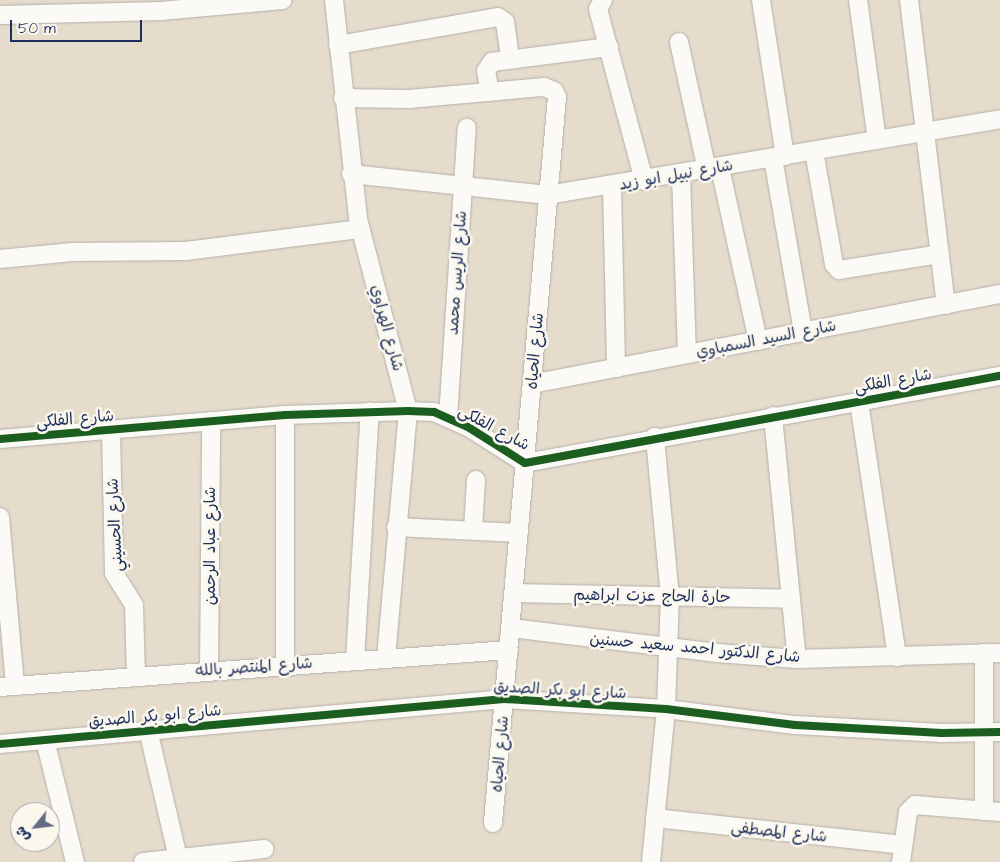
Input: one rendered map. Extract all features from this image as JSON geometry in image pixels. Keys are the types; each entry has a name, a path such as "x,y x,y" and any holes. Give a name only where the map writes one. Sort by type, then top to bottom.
{"street":[{"path":"0,15 153,12 283,0"},
{"name":"شارع الهراوي","path":"334,0 351,174 361,229 408,411 396,527 386,658"},
{"path":"603,0 598,10 644,181"},
{"path":"761,0 779,157 803,332"},
{"path":"858,0 876,140"},
{"path":"909,0 946,306"},
{"path":"338,45 498,17 505,22 510,59"},
{"path":"679,42 758,341"},
{"path":"490,92 487,67 492,62 609,47"},
{"name":"شارع الحياه","path":"343,98 409,99 544,87 556,94 494,823"},
{"name":"شارع نبيل ابو زيد","path":"351,174 548,196 612,187 1000,118"},
{"name":"شارع الريس محمد","path":"448,418 467,128"},
{"path":"814,151 834,264 839,270 940,254"},
{"path":"682,174 687,354"},
{"path":"612,187 616,368"},
{"path":"0,259 73,252 186,250 361,229"},
{"name":"شارع السيد السمباوي","path":"532,384 946,306 1000,294"},
{"name":"شارع الفلكى","path":"0,439 285,416 370,411 434,412 448,418 525,463 655,437 1000,376"},
{"path":"859,402 897,657"},
{"path":"355,660 370,411"},
{"path":"285,416 285,665"},
{"path":"773,416 797,658"},
{"name":"شارع عباد الرحمن","path":"210,671 211,421"},
{"name":"شارع الحسيني","path":"111,430 114,573 134,605 136,676"},
{"path":"651,862 666,710 670,597 655,437"},
{"path":"473,530 476,480"},
{"path":"0,517 7,686"},
{"path":"396,527 519,533"},
{"name":"حارة الحاج عزت ابراهيم","path":"514,593 791,599"},
{"name":"شارع الدكتور احمد سعيد حسنين","path":"510,628 669,647 797,658 897,657 992,653"},
{"name":"شارع المنتصر بالله","path":"7,686 509,650"},
{"path":"902,854 908,812 915,805 992,811 992,653"},
{"name":"شارع ابو بكر الصديق","path":"0,744 504,699 666,710 795,725 942,733 992,733"},
{"path":"148,730 179,860"},
{"path":"45,740 75,862"},
{"name":"شارع المصطفى","path":"655,818 902,854"},
{"path":"142,862 179,860 264,849"}],"cycle path":[{"path":"0,439 285,415 408,411 434,412 468,427 525,463 1000,376"},
{"path":"0,744 504,699 666,709 795,725 942,733 1000,732"}]}
